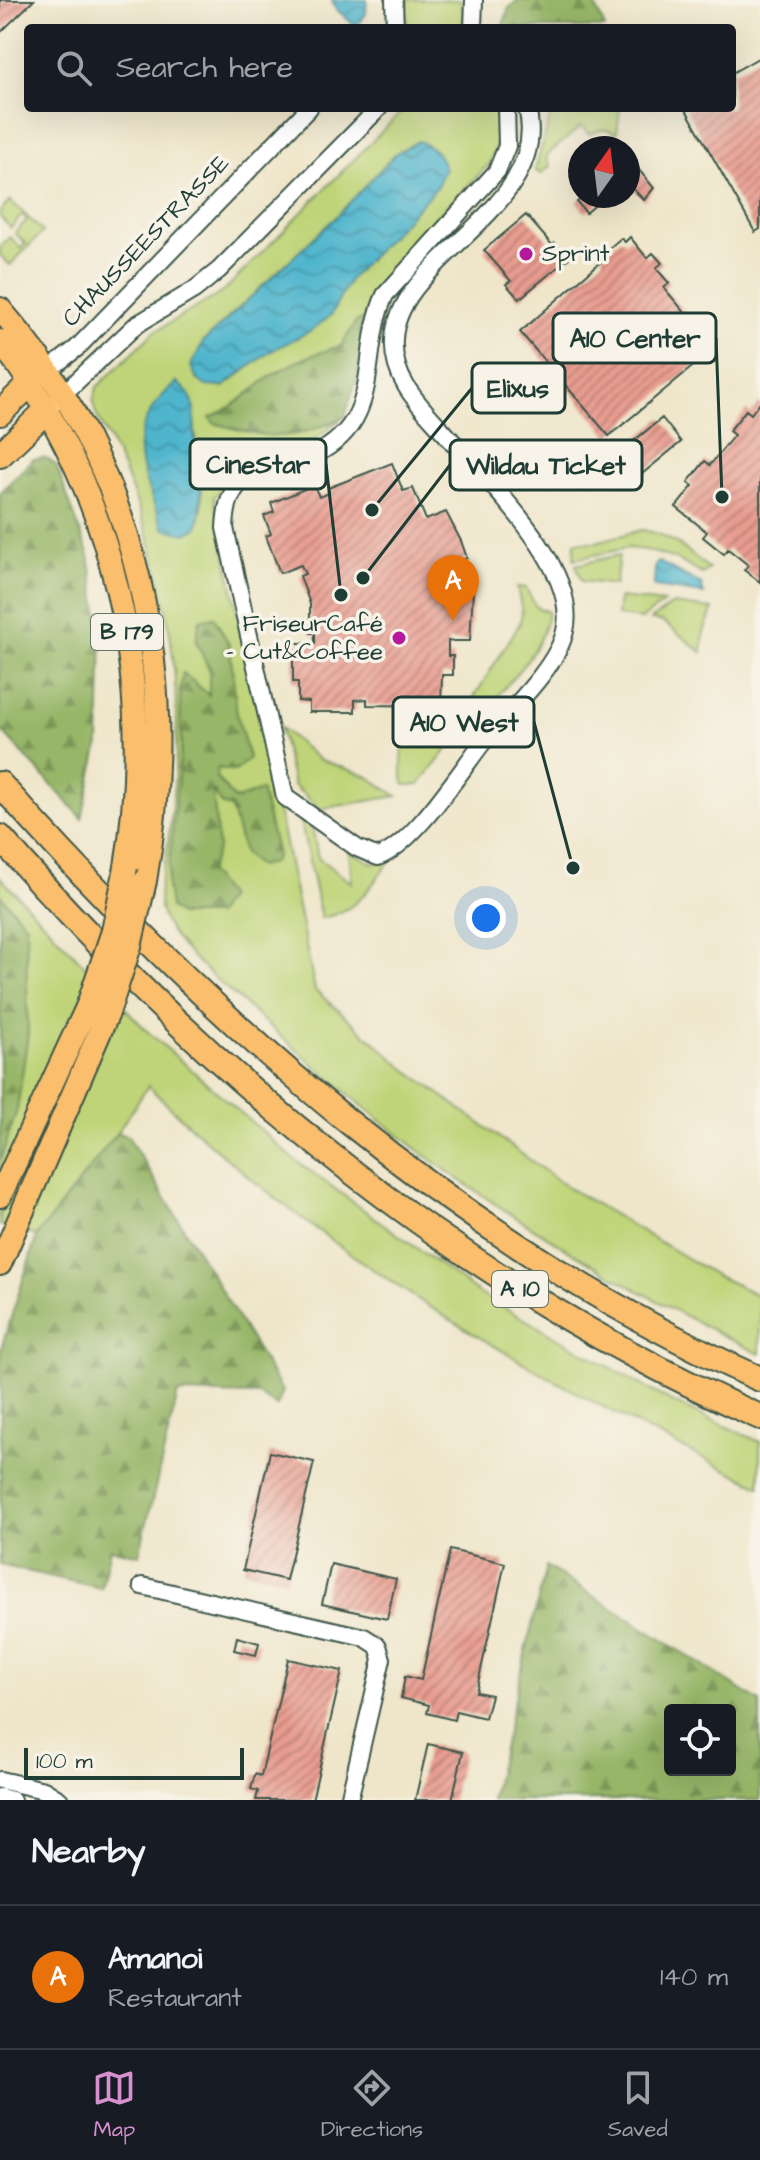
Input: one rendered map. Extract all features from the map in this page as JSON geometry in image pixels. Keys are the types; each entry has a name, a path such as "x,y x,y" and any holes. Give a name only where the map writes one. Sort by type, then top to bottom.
{"highway":[{"path":"0,413 39,378"},
{"path":"0,455 45,412"},
{"name":"A 10","path":"0,784 66,858 217,1010 425,1182 524,1250 629,1313 760,1379"},
{"name":"A 10","path":"0,837 160,1008 271,1106 402,1209 508,1282 608,1341 760,1417"}],"main road":[{"path":"0,309 39,378"},
{"path":"0,341 39,378 63,394"},
{"name":"B 179","path":"0,1264 98,1009 126,867 137,791 135,683 125,615 94,513 45,412 39,378"},
{"name":"B 179","path":"0,1196 130,946 145,881 158,793 160,745 152,637 122,519 63,394"}],"street":[{"name":"CHAUSSEESTRASSE","path":"39,378 77,348 305,112"},
{"name":"CHAUSSEESTRASSE","path":"45,412 136,325 194,290 219,270 375,112"},
{"path":"506,112 507,146 497,171 385,295 375,320 366,395 356,418 344,433 315,455 239,484 232,491 226,514 225,528 285,797 357,848 378,857 406,837 499,726 552,658 565,631 567,612 557,572 507,505 406,388 395,361 393,340 398,318 412,293 497,203 519,173 528,147 527,112"},
{"path":"142,1586 364,1637 378,1646 382,1659 349,1800"},
{"path":"0,1780 44,1790 60,1800"},
{"path":"0,1797 12,1800"}],"green space":[{"path":"408,0 461,0 464,18 462,24 408,24 405,13"},
{"path":"518,0 593,0 603,24 503,24 509,8"},
{"path":"401,112 497,112 498,137 488,165 401,256 374,297 366,318 356,322 342,346 283,371 232,408 328,424 345,416 308,445 237,474 214,497 315,990 403,1067 564,1185 717,1276 760,1296 760,1354 600,1269 522,1222 447,1171 347,1093 212,976 173,935 160,907 159,895 172,806 177,728 170,634 150,543 135,499 93,402 97,387 154,332 223,292","holes":["396,153 436,188 350,279 331,315 312,330 269,352 224,387 203,342 337,216","190,397 202,478 202,509 197,528"]},
{"path":"552,112 620,112 617,133 604,129 589,134 581,126 546,156 550,166 541,174 535,170"},
{"path":"10,200 43,232 10,265 0,255 0,247 10,237 21,248 26,244 15,233 27,220 22,215 11,228 0,217 0,211"},
{"path":"366,318 359,371 345,416 309,431 280,436 214,423 210,418 284,368 341,346 356,322"},
{"path":"46,458 56,465 89,556 102,634 99,744 82,818 0,729 0,493 33,459"},
{"path":"642,530 670,539 709,569 702,574 676,559 628,548 574,559 575,542 596,542"},
{"path":"619,555 615,585 582,581 576,565"},
{"path":"517,587 526,588 536,607 548,612 545,626 523,665 484,712 477,713 471,702 520,623 522,612"},
{"path":"619,598 664,603 642,619 617,616"},
{"path":"673,604 713,609 704,631 702,652 663,622 651,620"},
{"path":"214,617 230,646 237,715 249,758 235,771 218,768 216,777 235,800 261,790 277,855 272,863 258,866 244,854 231,808 222,805 213,790 218,848 209,872 228,897 216,915 179,915 170,908 167,886 181,748 180,690 183,673 209,695 209,669 196,641 200,620"},
{"path":"466,719 469,722 419,785 405,785 402,775 402,730 425,731 442,736"},
{"path":"280,727 318,759 367,776 397,796 320,809 293,785"},
{"path":"299,814 313,831 318,858 352,883 349,851 374,864 393,857 363,896 334,915 321,918"},
{"path":"0,877 149,1033 295,1160 480,1294 672,1402 760,1442 760,1486 596,1403 437,1311 286,1206 215,1148 148,1086 117,1133 37,1236 0,1225 0,1162 26,925 0,895"},
{"path":"0,895 26,925 28,1034 17,1110 0,1162"},
{"path":"117,1133 128,1136 282,1391 277,1406 258,1395 178,1393 139,1555 110,1548 101,1588 0,1565 1,1349 37,1236"},
{"path":"546,1566 760,1702 760,1800 491,1800"}],"water":[{"path":"332,0 367,0 366,14 359,23 353,24 336,9"},
{"path":"418,141 435,151 445,169 436,188 350,279 331,315 312,330 269,352 223,387 206,386 197,379 191,366 203,342 337,216 396,153"},
{"path":"177,382 189,394 194,407 200,484 201,506 197,528 187,534 164,529 142,469 140,451 141,434 147,417"},
{"path":"659,562 701,584 704,594 654,587 655,565"}],"building":[{"path":"0,0 34,0 0,33"},
{"path":"760,57 760,229 755,232 687,112 736,112 736,71"},
{"path":"640,171 654,188 644,200 640,196"},
{"name":"Sprint","path":"526,215 552,245 555,243 569,258 519,299 506,284 511,281 484,250"},
{"path":"630,237 647,258 653,253 662,263 656,268 669,283 664,288 715,348 609,436 520,332 604,259 601,255 621,238 625,242"},
{"path":"760,402 760,582 744,570 748,565 728,549 724,554 703,537 707,532 676,507 693,486 688,482 705,461 710,465 734,435 729,431 746,410 751,414"},
{"path":"662,418 681,442 626,487 607,463"},
{"path":"392,463 403,491 413,488 426,520 446,512 461,541 467,558 455,563 460,590 473,590 470,641 448,641 448,656 453,656 453,675 442,675 441,706 367,705 367,699 355,700 355,712 309,712 309,702 298,701 298,682 293,682 293,643 315,643 315,633 310,633 310,604 300,576 305,574 301,565 280,573 266,536 271,534 264,516 274,512 271,503 314,485 319,497 329,493 328,488"},
{"path":"270,1452 314,1462 286,1580 243,1570"},
{"path":"450,1550 505,1563 476,1692 491,1695 485,1718 456,1711 454,1720 427,1713 429,1705 401,1698 405,1676 421,1680"},
{"path":"331,1564 396,1579 387,1619 322,1604"},
{"path":"237,1637 259,1643 256,1655 234,1650"},
{"path":"288,1659 342,1671 312,1800 256,1800 258,1791 251,1789 255,1774 261,1776"},
{"path":"428,1744 463,1752 452,1800 415,1800"}],"place":[{"name":"Sprint","path":"526,254"},
{"name":"A10 Center","path":"722,497"},
{"name":"Elixus","path":"372,510"},
{"name":"Wildau Ticket","path":"363,578"},
{"name":"CineStar","path":"341,595"},
{"name":"Amanoi","path":"453,621"},
{"name":"FriseurCafé - Cut&Coffee","path":"399,638"},
{"name":"A10 West","path":"573,868"}]}
